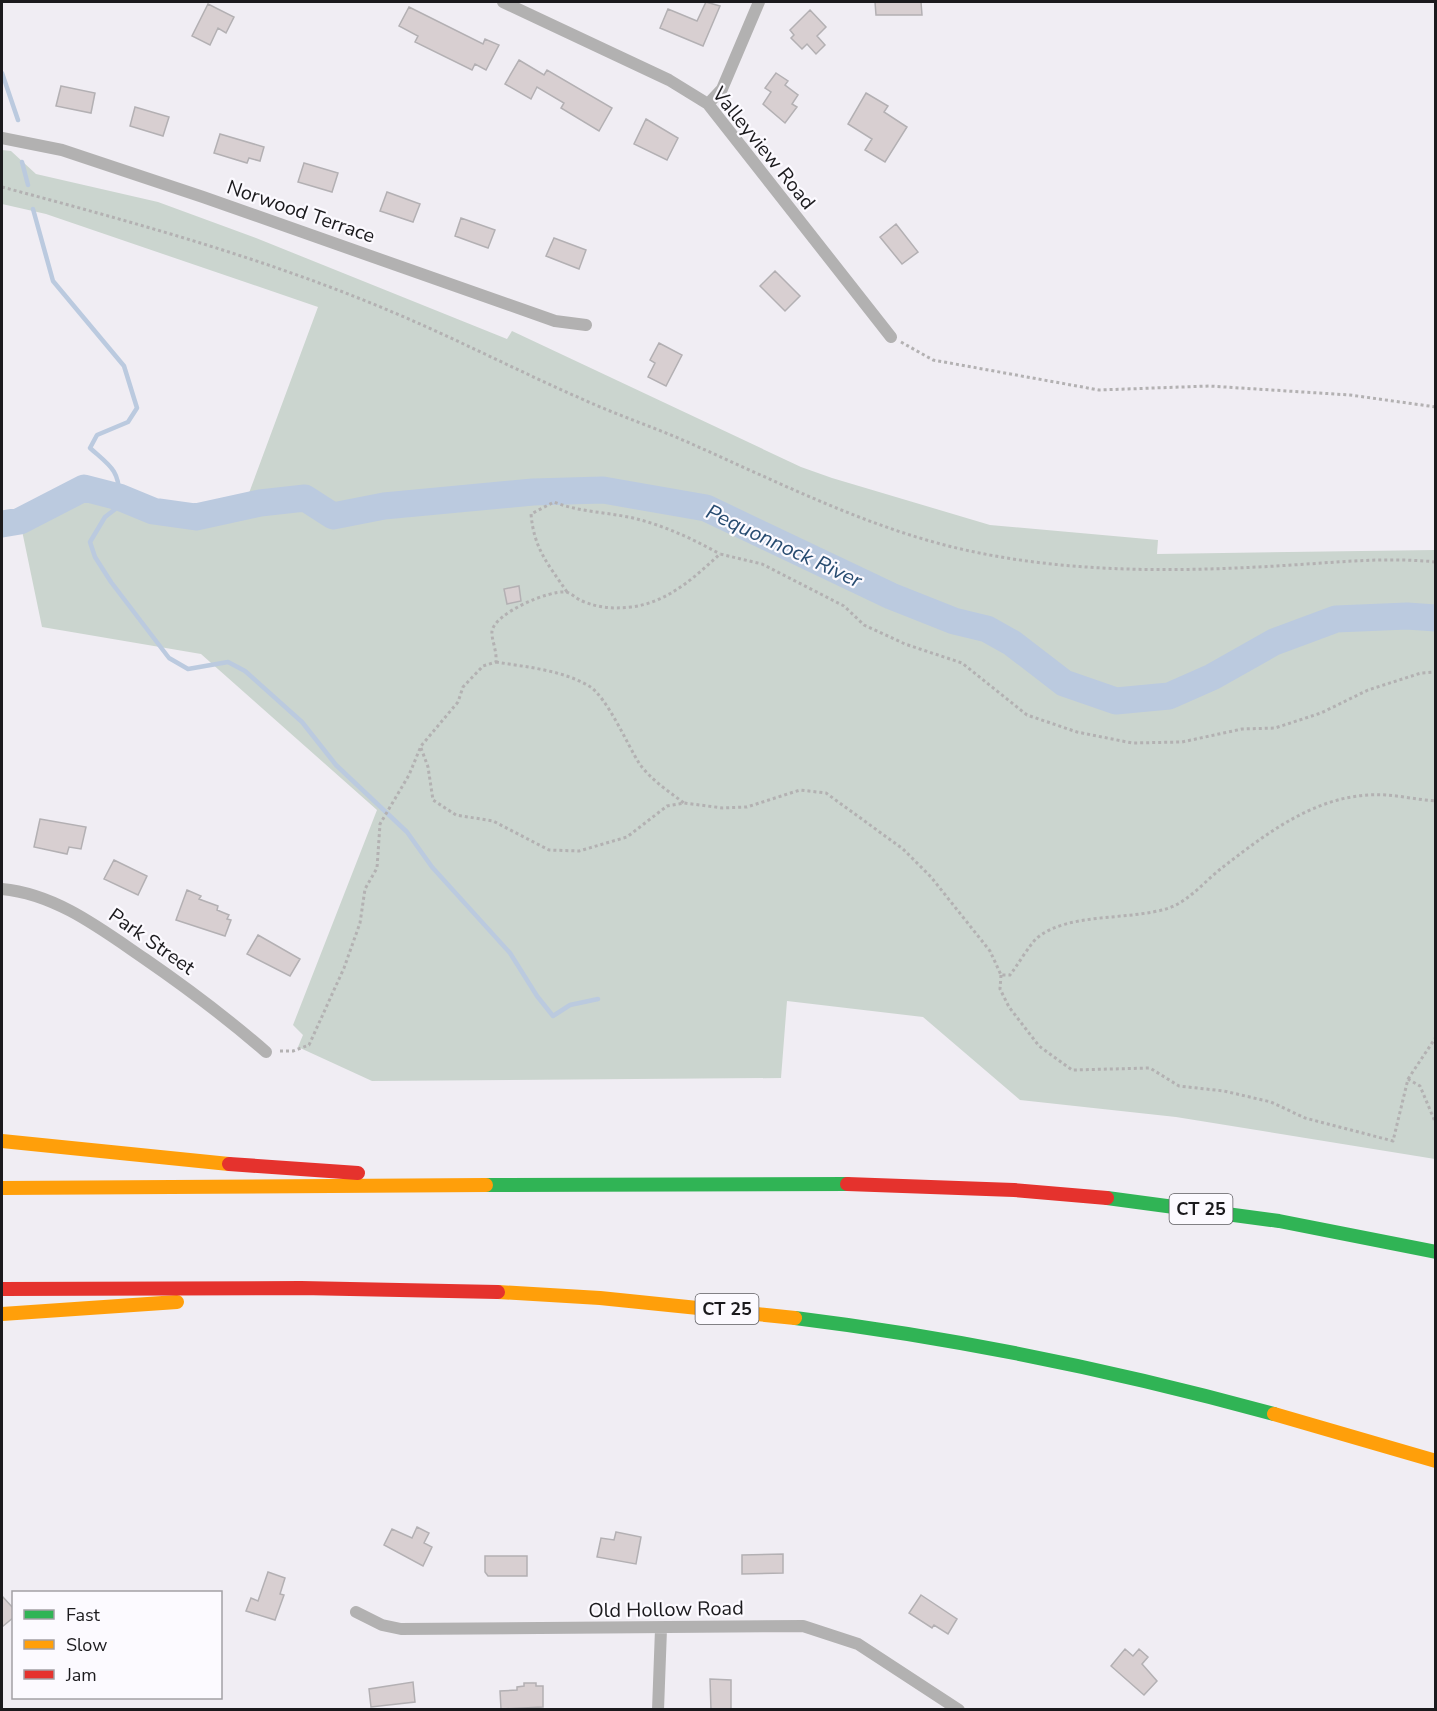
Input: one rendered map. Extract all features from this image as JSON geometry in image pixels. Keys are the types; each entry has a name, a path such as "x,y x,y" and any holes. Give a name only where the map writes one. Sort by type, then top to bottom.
{"highway":[{"path":"2,1141 269,1167 566,1186"},
{"name":"CT 25","path":"2,1188 900,1185 1045,1192 1233,1214 1436,1252"},
{"path":"2,1314 377,1288"},
{"name":"CT 25","path":"2,1289 377,1288 489,1291 660,1303 908,1334 1038,1358 1164,1385 1325,1427 1436,1461"}],"street":[{"name":"Valleyview Road","path":"502,2 669,80 708,105 891,337"},
{"path":"708,105 722,89 759,2"},
{"name":"Norwood Terrace","path":"2,138 62,150 203,197 555,321 586,325"},
{"name":"Park Street","path":"2,889 25,891 94,923 219,1012 266,1052"},
{"name":"Old Hollow Road","path":"356,1612 382,1625 401,1629 661,1629 803,1626 858,1644 959,1710"},
{"path":"658,1710 661,1629"}],"path":[{"path":"2,187 60,201 297,273 415,322 585,401 689,442 825,503 927,540 965,550 1107,569 1271,566 1359,559 1436,562"},
{"path":"891,337 933,360 1099,390 1209,386 1350,395 1436,407"},
{"path":"720,554 695,577 666,596 633,607 601,608 567,592 537,548 531,514 554,502 570,508 634,518 686,536 720,554 762,564 844,606 864,625 905,644 962,663 1027,715 1077,732 1132,743 1182,742 1242,729 1275,728 1321,713 1368,690 1421,673 1436,672"},
{"path":"496,662 497,650 492,632 497,620 542,596 567,592"},
{"path":"266,1052 293,1051 309,1045 360,924 365,889 377,868 380,824 409,775 421,746 458,702 463,687 483,666 496,662 542,669 590,687 619,725 640,764 663,788 684,803"},
{"path":"421,746 428,767 433,800 456,815 493,821 549,850 579,851 627,837 667,806 684,803 723,808 747,807 800,790 826,793 903,849 931,877 990,951 1001,975 1000,988 1009,1007 1039,1046 1072,1070 1150,1068 1179,1086 1224,1090 1271,1102 1305,1118 1394,1141 1408,1079 1436,1036"},
{"path":"1001,975 1010,975 1034,940 1049,929 1074,923 1124,918 1170,908 1287,821 1328,801 1364,795 1386,795 1436,801"},
{"path":"1408,1079 1420,1086 1436,1124"}],"shaded area":[{"path":"2,150 11,151 36,174 158,202 256,238 507,339 512,331 801,467 990,525 1158,540 1157,554 1435,550 1435,1159 1176,1117 1020,1100 923,1017 787,1001 781,1078 372,1081 298,1047 303,1035 293,1025 377,810 201,654 42,627 20,521 84,488 119,497 215,509 249,493 318,307 46,214 2,204"}],"building":[{"path":"706,2 720,6 703,46 660,28 668,9 697,21"},
{"path":"875,2 921,2 922,15 876,15"},
{"path":"208,4 234,17 226,33 218,28 210,45 192,36"},
{"path":"409,7 483,44 485,39 499,45 486,70 475,64 472,70 415,42 418,36 399,26"},
{"path":"810,10 826,27 817,36 825,45 816,54 807,44 802,49 791,38 794,35 790,30"},
{"path":"519,60 544,75 547,70 612,108 599,131 561,108 564,103 537,87 531,99 505,84"},
{"path":"776,73 788,81 785,85 798,95 792,104 797,107 785,123 763,104 771,92 765,88"},
{"path":"61,86 95,93 91,113 56,106"},
{"path":"866,93 888,106 884,112 907,127 885,162 865,150 872,139 848,124"},
{"path":"135,107 169,117 163,136 130,126"},
{"path":"646,119 678,138 667,160 634,144"},
{"path":"220,134 264,147 260,161 249,158 247,163 214,153"},
{"path":"304,163 338,173 332,192 298,182"},
{"path":"387,192 420,204 413,222 380,211"},
{"path":"461,218 495,230 488,248 455,236"},
{"path":"896,224 918,252 902,264 880,237"},
{"path":"554,238 586,250 579,269 546,256"},
{"path":"775,271 800,296 785,311 760,286"},
{"path":"659,343 682,355 666,386 648,377 655,363 650,360"},
{"path":"519,586 521,601 507,604 504,589"},
{"path":"40,819 86,827 81,849 69,847 67,854 34,847"},
{"path":"114,860 147,876 138,895 104,879"},
{"path":"187,890 201,896 199,899 218,906 217,910 229,915 227,919 231,920 225,936 176,920"},
{"path":"258,935 300,959 290,976 247,954"},
{"path":"417,1527 429,1533 424,1543 432,1547 423,1566 384,1545 392,1529 412,1538"},
{"path":"616,1532 641,1537 636,1564 597,1557 601,1538 614,1540"},
{"path":"783,1554 783,1573 742,1574 742,1555"},
{"path":"485,1556 527,1556 527,1576 488,1576 485,1572"},
{"path":"268,1572 285,1578 280,1594 284,1595 275,1620 246,1611 251,1598 258,1601"},
{"path":"921,1595 957,1619 948,1634 934,1625 932,1628 909,1613"},
{"path":"2,1596 12,1607 12,1619 2,1627"},
{"path":"1125,1649 1133,1656 1139,1649 1148,1657 1142,1664 1157,1681 1144,1695 1111,1666"},
{"path":"710,1679 731,1680 731,1710 711,1710"},
{"path":"413,1682 415,1702 371,1707 369,1689"},
{"path":"524,1683 536,1683 536,1686 543,1686 543,1707 501,1709 500,1691 517,1690 517,1687 524,1686"}],"waterway":[{"path":"2,73 18,120"},
{"path":"22,162 28,185"},
{"path":"33,209 53,281 124,366 137,408 128,422 97,435 90,448 108,464 115,474 118,480 119,497"},
{"name":"Pequonnock River","path":"2,524 20,521 84,488 119,497 153,511 196,517 260,503 305,498 333,516 384,506 533,492 603,490 706,508 891,596 954,621 987,629 1012,643 1064,683 1116,701 1169,696 1212,677 1274,642 1336,619 1407,616 1436,618"},
{"path":"127,500 105,517 90,542 95,557 111,582 169,658 188,669 228,662 245,671 302,722 336,765 407,832 432,867 510,953 537,996 553,1016 570,1005 598,999"}],"traffic: fast":[{"path":"486,1185 847,1184"},
{"path":"1107,1198 1279,1221 1436,1252"},
{"path":"795,1318 916,1335 1036,1357 1215,1398 1274,1414"}],"traffic: slow":[{"path":"2,1141 229,1164"},
{"path":"2,1188 486,1185"},
{"path":"498,1292 600,1298 795,1318"},
{"path":"2,1314 177,1302"},
{"path":"1274,1414 1436,1461"}],"traffic: jam":[{"path":"229,1164 358,1173"},
{"path":"847,1184 1014,1190 1107,1198"},
{"path":"2,1289 301,1288 498,1292"}]}
